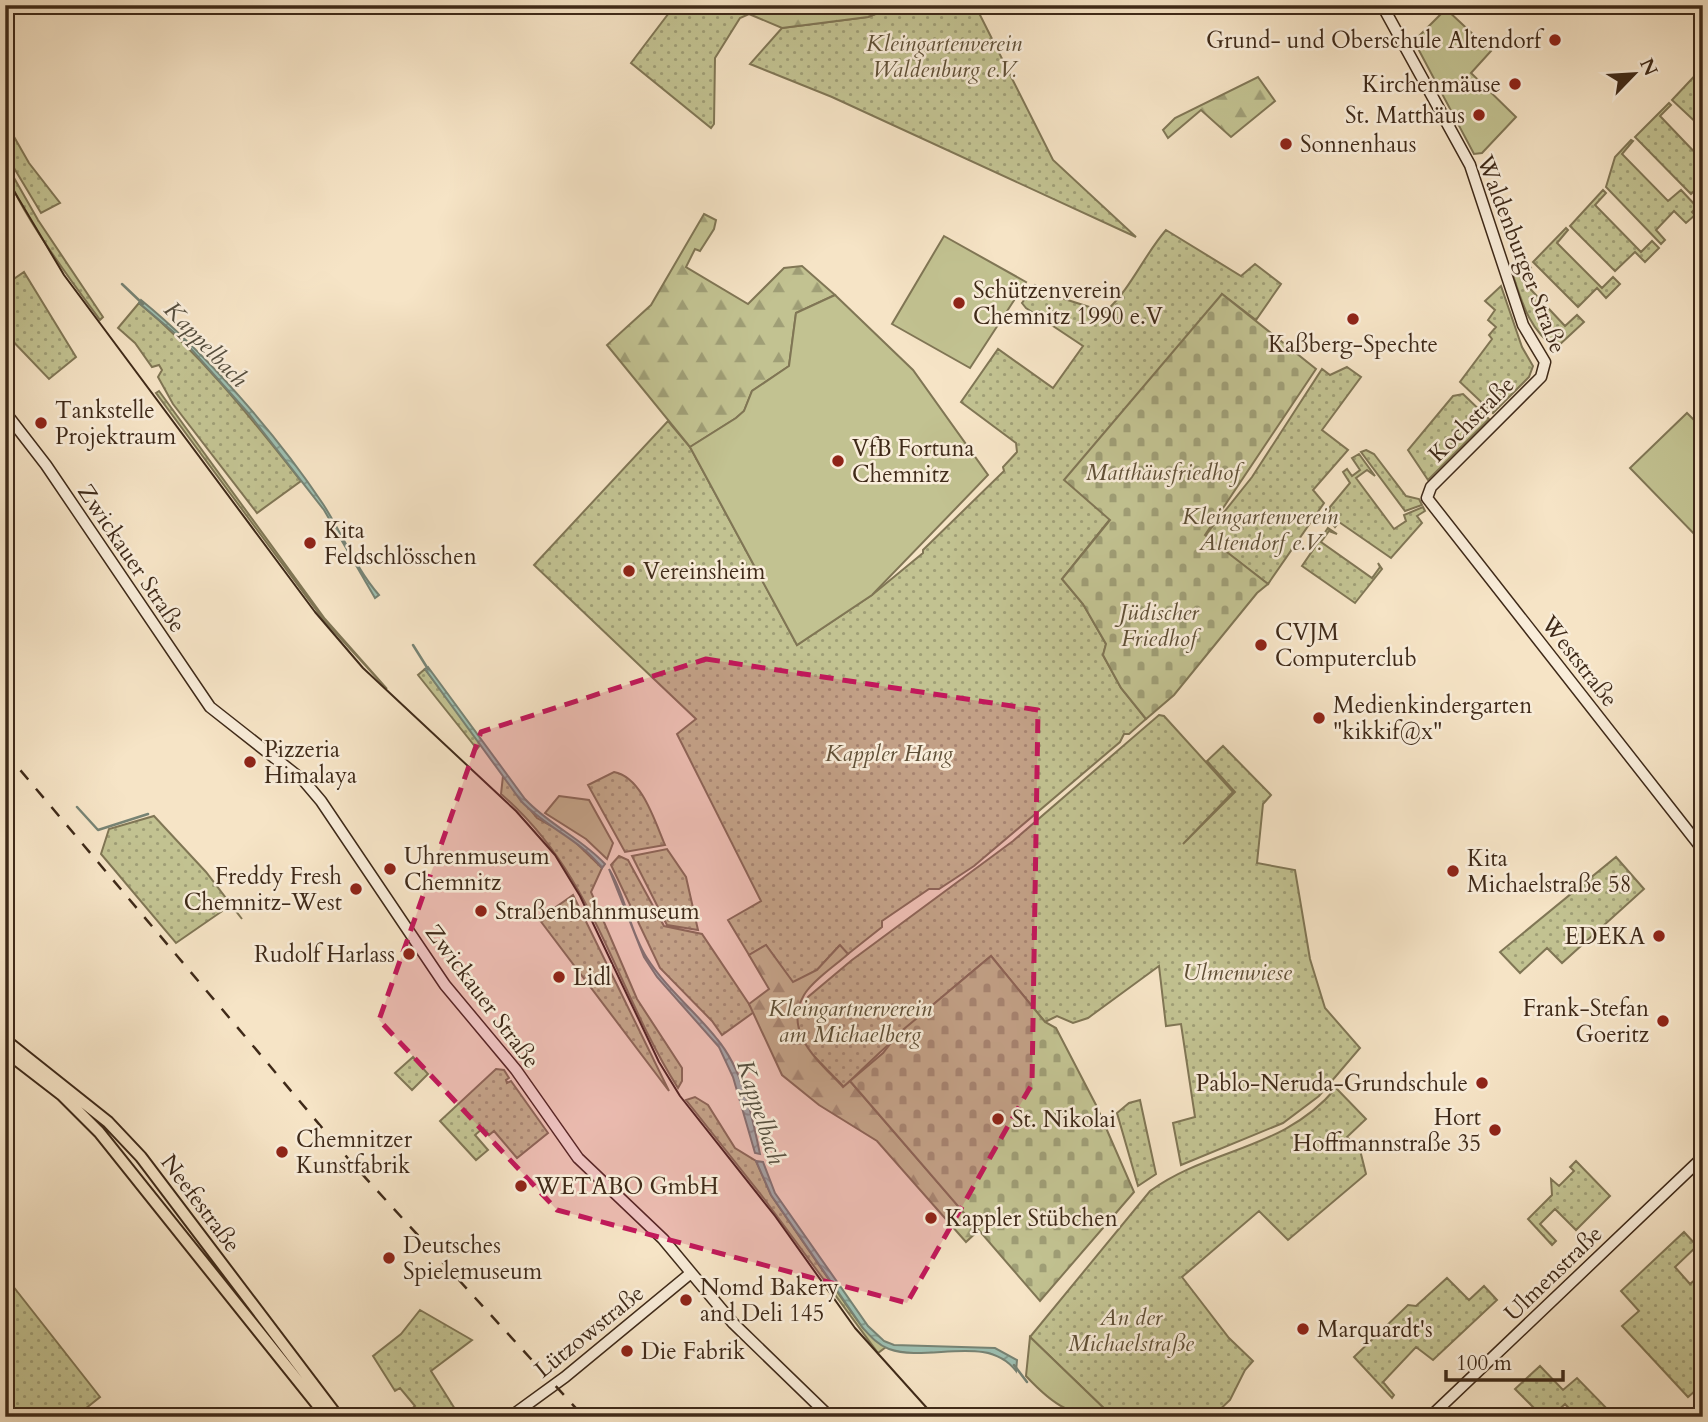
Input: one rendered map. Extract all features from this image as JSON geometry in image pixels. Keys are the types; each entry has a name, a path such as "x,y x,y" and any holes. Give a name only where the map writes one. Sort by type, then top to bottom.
{"main road":[{"name":"Neefestraße","path":"5,1040 108,1122 141,1157 338,1417"},
{"name":"Neefestraße","path":"5,1051 62,1095 99,1132 327,1417"}],"street":[{"name":"Waldenburger Straße","path":"1382,5 1470,165 1505,277 1523,325 1543,355 1544,370"},
{"name":"Kochstraße","path":"1427,498 1430,486 1541,377 1544,370"},
{"name":"Zwickauer Straße","path":"5,412 9,424 210,707 304,781 321,801 445,985 511,1063 578,1158 663,1239 739,1330 830,1417"},
{"name":"Weststraße","path":"1427,498 1703,850"},
{"name":"Ulmenstraße","path":"1430,1417 1703,1157"},
{"name":"Lützowstraße","path":"510,1417 565,1377 691,1273"}],"highlighted area":[{"path":"706,659 1038,710 1032,1084 907,1303 557,1210 379,1020 481,732"}],"green space":[{"path":"675,5 749,5 749,14 740,18 715,58 714,124 711,128 631,63"},
{"path":"749,5 898,5 868,17 782,28 749,14"},
{"name":"Kleingartenverein Waldenburg e.V.","path":"898,5 975,5 1053,160 1136,237 832,97 750,64 782,28 868,17"},
{"path":"1446,9 1491,51 1471,73 1516,117 1482,153 1474,154 1414,41"},
{"path":"1703,67 1697,79 1703,86 1703,129 1672,100"},
{"path":"1258,77 1275,101 1231,137 1201,110 1168,138 1163,130 1175,118"},
{"path":"1669,103 1671,105 1660,116 1703,161 1703,182 1691,194 1635,137"},
{"path":"5,121 29,163 60,203 41,213 5,153"},
{"path":"1633,141 1622,154 1668,201 1681,190 1697,207 1692,212 1695,215 1686,223 1674,211 1656,230 1665,240 1661,244 1606,187 1615,157"},
{"path":"5,162 38,220 103,317 100,320 29,218 8,177"},
{"path":"1603,190 1606,193 1595,205 1641,252 1652,241 1659,248 1645,262 1635,252 1615,271 1570,226"},
{"path":"704,214 716,220 714,229 700,251 695,249 686,267 748,304 784,268 802,266 835,295 796,313 789,366 752,391 744,411 736,418 690,447 607,345 651,305"},
{"path":"1566,228 1568,230 1557,243 1602,288 1613,277 1620,284 1606,298 1597,288 1578,307 1533,262"},
{"name":"Kappler Hang","path":"1166,230 1241,276 1255,264 1281,284 1256,320 1222,294 1110,519 1062,579 1083,604 1106,644 1103,655 1121,688 1146,719 1129,734 1124,734 1120,742 974,866 939,889 929,889 882,921 882,927 848,954 839,946 817,970 793,983 766,945 749,955 728,920 761,901 677,734 696,719 534,565 668,421 690,447 797,645 872,595 923,553 923,550 1004,471 1003,467 1017,452 1016,443 961,402 998,349 1053,388 1083,346 1022,303 1035,285 1049,294 1105,312 1122,293"},
{"name":"Schützenverein Chemnitz 1990 e.V","path":"944,236 1026,282 970,368 892,324"},
{"path":"1529,265 1531,268 1521,279 1565,326 1577,315 1584,322 1556,348 1533,325 1516,285 1513,275"},
{"path":"24,272 76,357 49,379 5,333 5,285"},
{"path":"1501,286 1522,347 1533,366 1529,377 1493,413 1460,382 1492,339 1489,335 1496,327 1488,320 1495,310 1485,301"},
{"name":"Matthäusfriedhof","path":"1222,294 1316,369 1205,535 1268,584 1257,593 1174,695 1146,719 1121,688 1103,655 1106,644 1083,604 1062,579 1110,520 1064,480"},
{"name":"VfB Fortuna Chemnitz","path":"835,295 913,370 988,475 872,595 797,645 690,447 736,418 744,411 752,391 789,366 796,313"},
{"path":"139,303 205,366 301,481 257,513 173,404 158,377 162,370 159,365 152,367 135,343 118,328"},
{"name":"Kleingartenverein Altendorf e.V.","path":"1347,367 1361,377 1322,430 1348,450 1313,490 1324,503 1268,584 1205,536 1252,477 1322,369 1330,375"},
{"path":"159,391 325,619 387,689 323,619 156,393"},
{"path":"1463,394 1489,419 1428,480 1408,450 1453,396"},
{"path":"1687,413 1703,429 1703,543 1630,468"},
{"path":"1366,450 1374,454 1406,496 1419,499 1422,505 1405,511 1361,452"},
{"path":"1359,454 1375,476 1367,470 1356,478 1394,529 1406,521 1404,515 1423,507 1425,511 1417,516 1422,523 1391,558 1339,522 1335,527 1329,519 1330,507 1350,483 1343,472 1347,469 1352,476 1360,470 1352,458"},
{"path":"1328,528 1337,534 1329,531 1321,542 1372,578 1380,567 1378,563 1382,569 1355,603 1302,566"},
{"path":"425,669 481,744 477,749 418,675"},
{"path":"1159,715 1164,716 1233,792 1183,844 1235,792 1207,761 1223,746 1271,795 1263,804 1257,863 1295,870 1310,959 1325,1008 1360,1048 1319,1096 1283,1123 1181,1165 1173,1123 1195,1117 1181,1024 1166,1026 1159,966 1088,1018 1073,1023 1057,1016 1045,1022 991,956 916,1020 844,1087 804,1046 796,1019 808,997 852,960 1013,841"},
{"path":"614,772 624,776 640,791 665,845 625,852 588,785"},
{"path":"503,776 537,818 569,836 602,868 591,892 637,999 682,1068 682,1081 678,1088 656,1050 581,896 559,860 533,826 501,794"},
{"path":"559,796 589,800 613,843 607,859 586,839 545,813"},
{"path":"154,816 206,872 242,919 231,905 176,943 101,854 109,829"},
{"path":"667,849 686,877 698,930 667,925 632,856"},
{"path":"619,856 628,860 664,926 702,934 754,1012 722,1035 712,1021 660,968 611,865"},
{"path":"1616,857 1644,889 1562,963 1547,948 1520,973 1500,952"},
{"path":"573,895 669,1091 539,919"},
{"path":"766,945 793,982 817,970 840,945 848,954 818,979 804,995 798,1009 801,1034 815,1057 843,1087 850,1081 979,1230 966,1242 877,1141 819,1105 782,1075 749,1004 769,989 749,955"},
{"path":"991,956 1045,1022 1056,1028 1096,1105 1134,1192 1040,1301 850,1081 883,1053 898,1034"},
{"path":"413,1057 428,1074 412,1090 395,1073"},
{"path":"496,1069 504,1070 509,1078 507,1083 511,1081 548,1133 517,1158 494,1131 489,1135 483,1128 475,1135 488,1150 476,1160 440,1121"},
{"name":"An der Michaelstraße","path":"1336,1088 1366,1119 1347,1137 1360,1150 1366,1174 1288,1240 1259,1211 1182,1277 1229,1338 1253,1361 1245,1370 1230,1400 1212,1417 1113,1417 1030,1337 1150,1191 1197,1165 1270,1137 1315,1109"},
{"path":"695,1097 708,1105 735,1148 756,1161 771,1195 847,1306 863,1328 886,1347 878,1353 765,1200 686,1100"},
{"path":"1140,1100 1156,1174 1138,1186 1117,1113 1129,1103"},
{"path":"1576,1161 1610,1196 1576,1230 1555,1209 1540,1224 1556,1241 1552,1245 1528,1219 1552,1195 1551,1179 1559,1186 1574,1171 1570,1167"},
{"path":"1684,1232 1697,1246 1675,1267 1690,1284 1703,1273 1703,1384 1688,1397 1622,1326 1639,1311 1621,1291"},
{"path":"5,1276 100,1397 75,1417 5,1417"},
{"path":"1447,1278 1469,1300 1484,1286 1497,1300 1433,1360 1416,1347 1383,1382 1394,1395 1392,1398 1354,1357 1408,1305 1416,1306"},
{"path":"420,1310 472,1340 431,1371 460,1417 402,1417 415,1406 400,1388 395,1391 373,1356 401,1334"},
{"path":"1030,1337 1113,1417 1086,1415 1064,1408 1036,1386 1026,1376"},
{"path":"1540,1366 1563,1390 1577,1378 1615,1417 1577,1417 1565,1404 1551,1417 1543,1417 1515,1389"}],"water":[{"path":"141,300 215,369 284,450 323,504 363,574 379,595 375,598 324,510 249,414 184,341 139,303"},
{"path":"428,667 525,799 596,855 605,864 602,868 584,849 541,819 521,801 425,669"},
{"path":"609,869 647,958 717,1039 734,1065 754,1124 760,1154 755,1153 733,1077 719,1047 657,977 644,957"},
{"path":"756,1161 763,1162 775,1193 868,1326 884,1341 894,1345 995,1348 1017,1360 1016,1371 1004,1360 989,1354 973,1351 904,1352 878,1343 863,1328 771,1195"}],"waterway":[{"name":"Kappelbach","path":"122,284 143,304"},
{"name":"Kappelbach","path":"413,645 428,669"},
{"path":"77,807 98,830 148,814"},
{"name":"Kappelbach","path":"1014,1365 1027,1382"}],"tram line":[{"path":"5,176 64,275 315,612 363,668 516,811 555,855 580,896 659,1062 680,1096 775,1216 855,1328 935,1417"}],"railway":[{"path":"5,752 351,1162 584,1417"}],"place":[{"name":"Grund- und Oberschule Altendorf","path":"1555,40"},
{"name":"Kirchenmäuse","path":"1515,84"},
{"name":"St. Matthäus","path":"1479,115"},
{"name":"Sonnenhaus","path":"1286,144"},
{"name":"Schützenverein Chemnitz 1990 e.V","path":"959,303"},
{"name":"Kaßberg-Spechte","path":"1353,319"},
{"name":"Tankstelle Projektraum","path":"41,423"},
{"name":"VfB Fortuna Chemnitz","path":"838,461"},
{"name":"Kita Feldschlösschen","path":"310,543"},
{"name":"Vereinsheim","path":"629,571"},
{"name":"CVJM Computerclub","path":"1261,645"},
{"name":"Medienkindergarten \"kikkif@x\"","path":"1319,718"},
{"name":"Pizzeria Himalaya","path":"250,762"},
{"name":"Uhrenmuseum Chemnitz","path":"390,869"},
{"name":"Kita Michaelstraße 58","path":"1453,871"},
{"name":"Freddy Fresh Chemnitz-West","path":"356,889"},
{"name":"Straßenbahnmuseum","path":"481,911"},
{"name":"EDEKA","path":"1659,936"},
{"name":"Rudolf Harlass","path":"409,954"},
{"name":"Lidl","path":"559,977"},
{"name":"Frank-Stefan Goeritz","path":"1663,1021"},
{"name":"Pablo-Neruda-Grundschule","path":"1482,1083"},
{"name":"St. Nikolai","path":"998,1119"},
{"name":"Hort Hoffmannstraße 35","path":"1495,1130"},
{"name":"Chemnitzer Kunstfabrik","path":"282,1152"},
{"name":"WETABO GmbH","path":"521,1186"},
{"name":"Kappler Stübchen","path":"931,1218"},
{"name":"Deutsches Spielemuseum","path":"389,1258"},
{"name":"Nomd Bakery and Deli 145","path":"686,1300"},
{"name":"Marquardt's","path":"1303,1329"},
{"name":"Die Fabrik","path":"627,1351"}],"park label":[{"name":"Jüdischer Friedhof","path":"1159,625"},
{"name":"Ulmenwiese","path":"1237,972"},
{"name":"Kleingartnerverein am Michaelberg","path":"850,1021"}]}
